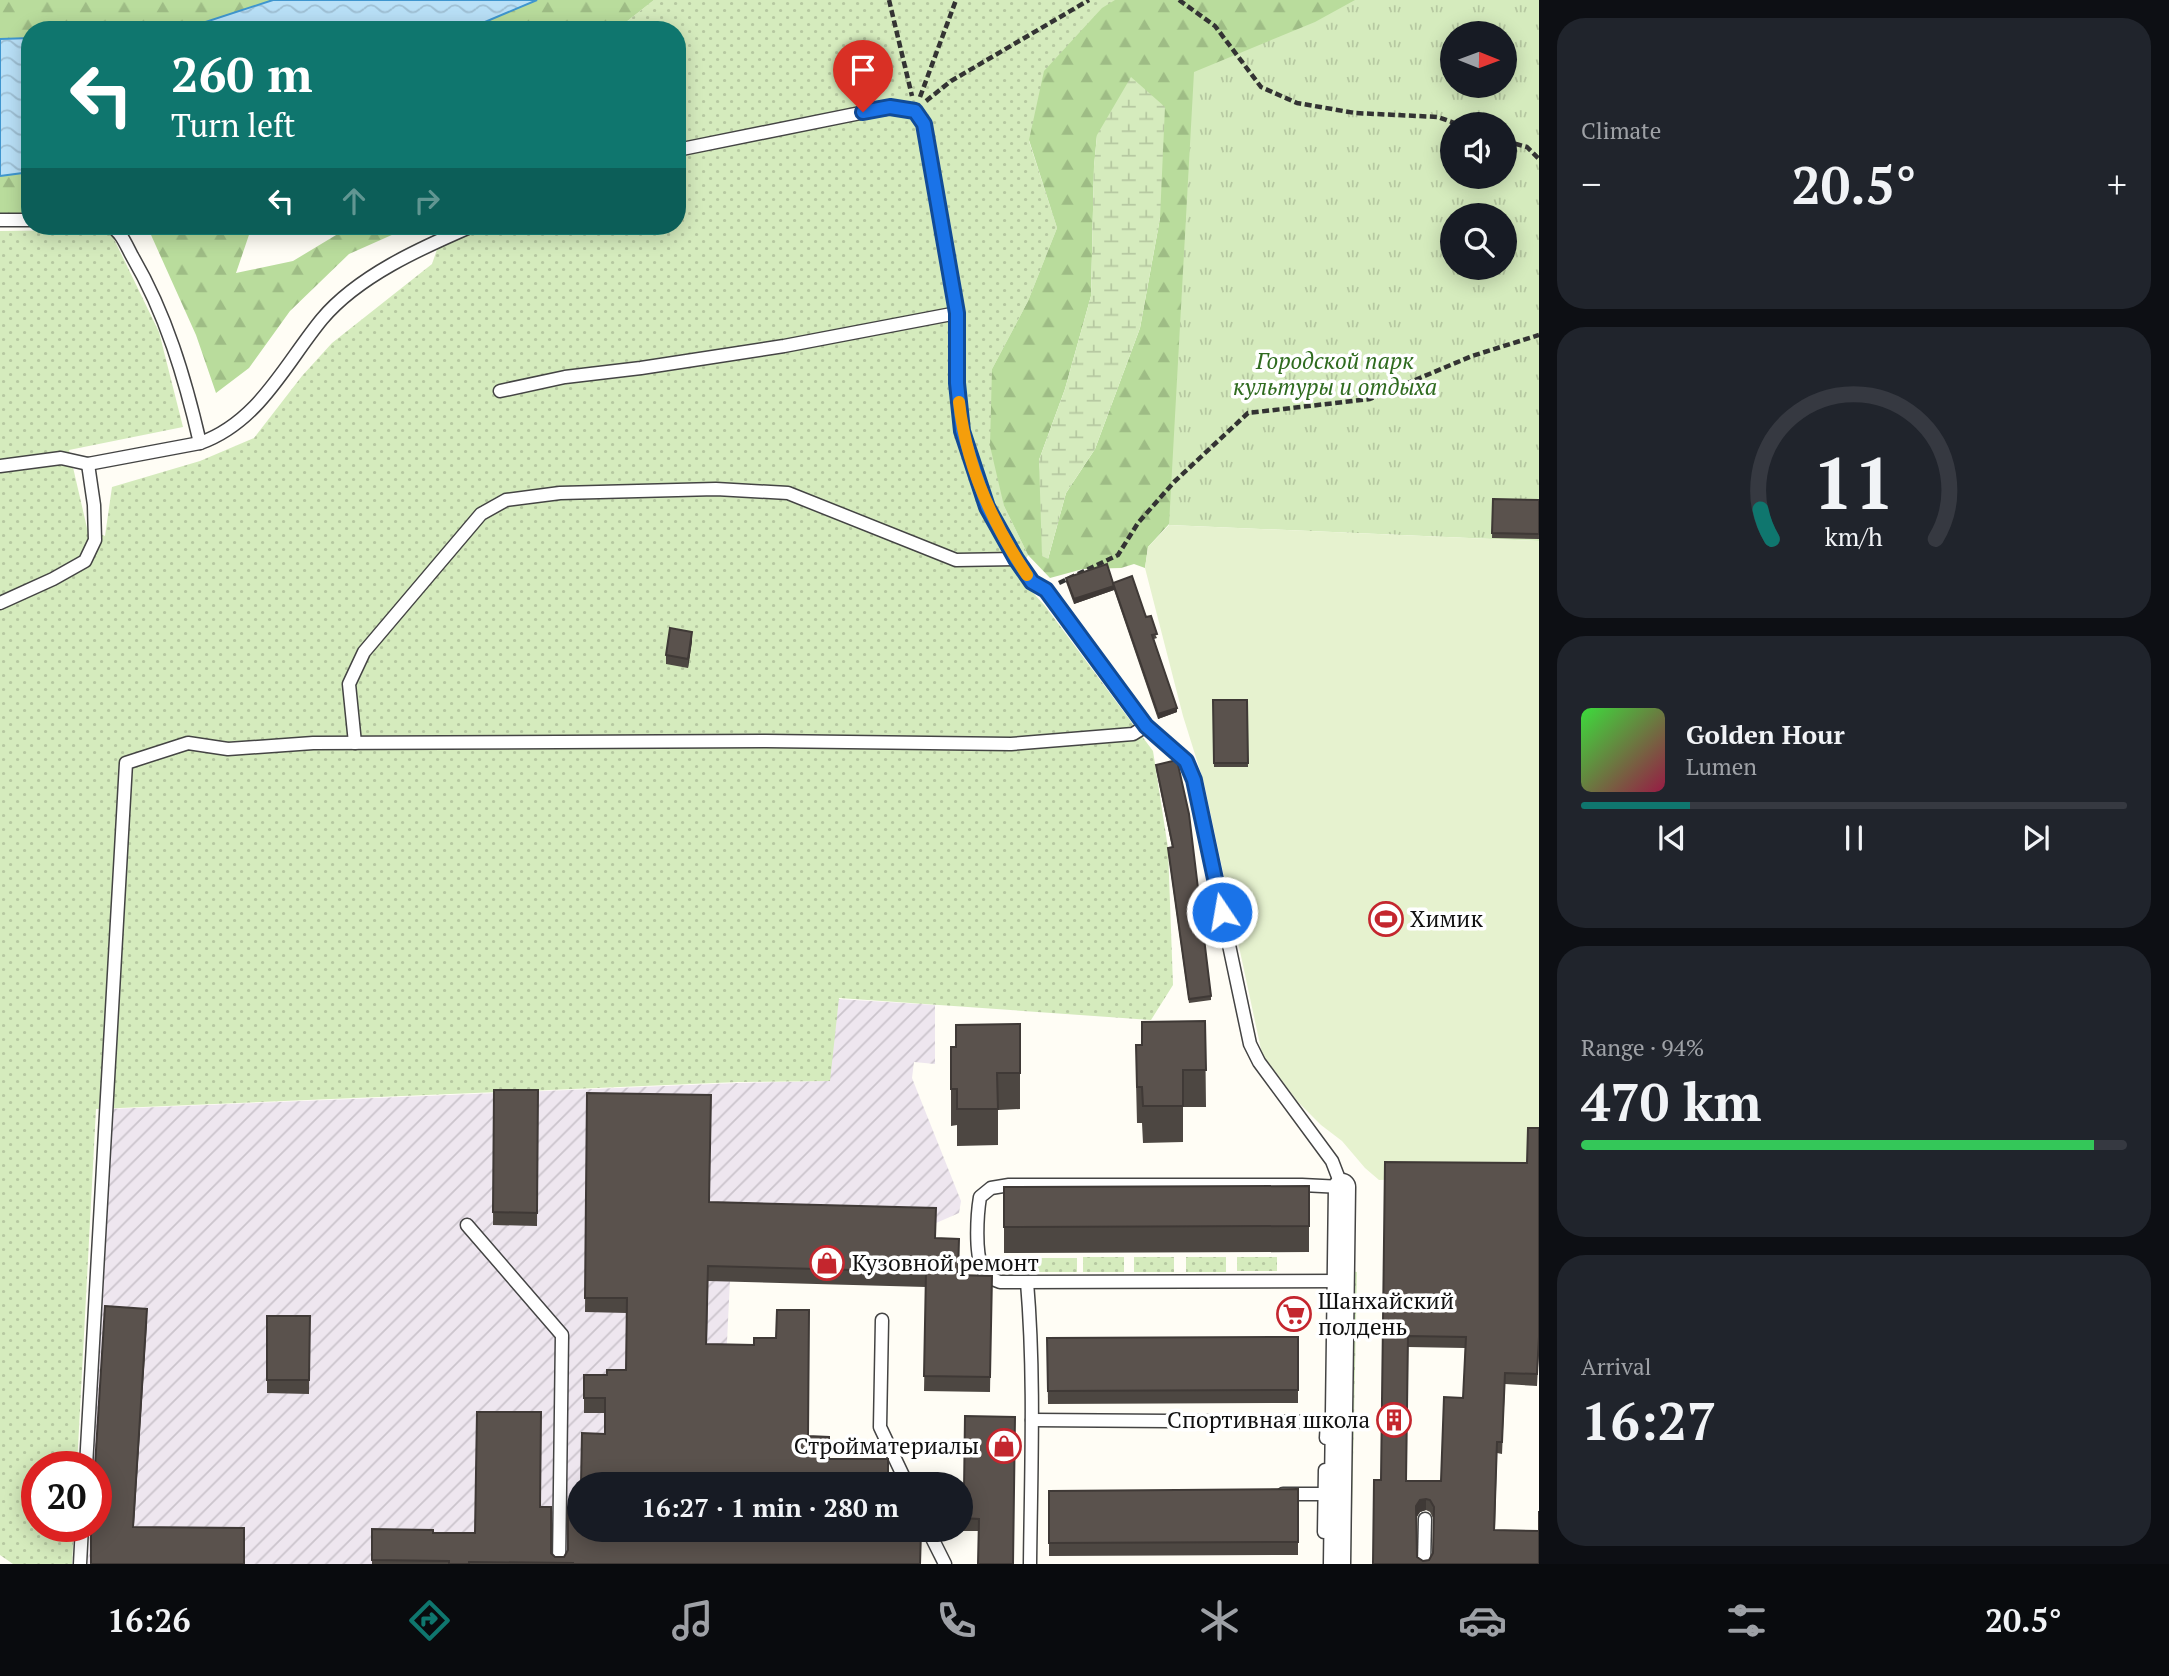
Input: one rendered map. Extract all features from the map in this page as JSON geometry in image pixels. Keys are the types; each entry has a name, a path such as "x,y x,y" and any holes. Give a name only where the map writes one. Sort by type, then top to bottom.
{"street":[{"path":"1337,1564 1334,1281 1342,1187"}],"lane":[{"path":"686,148 890,107 915,111 924,124 957,313 957,383 962,431 987,507 1032,582 1046,590 1146,726 1186,761 1194,780 1250,1044 1259,1062 1332,1161 1342,1187 1009,1185 991,1188 980,1198 977,1220 982,1268 988,1277 1000,1282 1334,1281 1324,1564"},
{"path":"0,220 21,220"},
{"path":"120,235 166,326 188,389 200,443"},
{"path":"0,466 61,458 88,464 200,443 220,436 245,417 287,370 323,318 352,290 422,247 451,235"},
{"path":"500,391 565,377 784,346 957,313"},
{"path":"0,603 85,561 95,540 94,505 88,464"},
{"path":"355,743 349,684 364,652 481,514 506,500 560,493 690,489 788,493 956,560 1016,559"},
{"path":"87,1451 125,763 188,743 228,749 313,743 766,741 1011,744 1133,734 1146,726"},
{"path":"467,1226 562,1335 559,1564"},
{"path":"1027,1282 1031,1332 1032,1420 1030,1564"},
{"path":"882,1320 880,1427 901,1472"},
{"path":"1032,1420 1327,1422"},
{"path":"1270,1494 1325,1494"},
{"path":"1424,1519 1424,1564"},
{"path":"80,1564 81,1542"},
{"path":"934,1542 945,1564"}],"path":[{"path":"889,0 915,111"},
{"path":"915,111 956,0"},
{"path":"915,111 951,81 1089,0"},
{"path":"1179,0 1215,26 1261,87 1297,103 1355,113 1440,118"},
{"path":"1517,144 1527,147 1539,159"},
{"path":"1046,590 1118,555 1138,523 1174,482 1248,413 1370,399 1472,356 1539,334"}],"shaded area":[{"path":"838,999 935,1005 935,1064 914,1062 912,1078 961,1201 959,1213 936,1223 733,1217 724,1472 567,1472 567,1542 630,1542 723,1564 88,1564 89,1542 112,1542 112,1451 94,1451 111,1109 829,1081"}],"green space":[{"path":"0,0 273,0 209,21 21,21 21,38 0,39"},
{"path":"537,0 654,0 627,21 487,21"},
{"path":"654,0 1117,0 1029,141 1057,228 1028,301 992,369 1004,506 1028,555 1018,576 1045,606 1153,751 1168,848 1173,985 1151,1020 839,998 830,1081 738,1082 96,1109 78,1451 21,1451 21,1542 73,1542 72,1564 13,1564 0,1555 0,231 21,231 21,235 112,235 159,332 183,427 69,450 87,528 105,536 112,487 200,461 254,438 302,376 332,343 432,264 442,235 686,235 686,21 627,21"},
{"path":"1115,0 1539,0 1517,80 1517,21 1440,21 1440,98 1512,98 1508,112 1440,112 1440,189 1452,189 1452,203 1440,203 1440,228 1148,547 1145,568 1134,564 1121,568 1083,569 1050,578 1028,555 1004,506 990,446 992,369 1028,301 1057,228 1029,140 1044,71 1102,8","holes":["1097,135 1160,218 1140,328 1095,449 1066,493 1048,559 1039,460 1065,389 1091,296"]},
{"name":"Городской парк культуры и отдыха","path":"1355,0 1539,0 1539,541 1169,525 1194,72 1315,22"},
{"path":"1131,77 1165,107 1160,218 1140,328 1095,449 1066,493 1048,559 1042,556 1039,460 1065,389 1091,296 1097,135"},
{"path":"21,173 21,213 0,214 0,176"},
{"path":"151,235 249,235 236,273 293,261 336,235 392,235 349,254 290,311 249,368 216,393 196,335"},
{"name":"Химик","path":"1169,525 1539,541 1539,1140 1527,1175 1379,1180 1342,1141 1298,1102 1262,1054 1204,783 1183,716 1145,568 1148,547"},
{"path":"1083,1257 1124,1257 1124,1272 1083,1272"},
{"path":"1134,1257 1174,1257 1174,1272 1134,1272"},
{"path":"1186,1257 1226,1257 1226,1272 1186,1272"},
{"path":"1237,1257 1277,1257 1277,1271 1237,1271"},
{"path":"1037,1258 1077,1258 1077,1272 1037,1272"},
{"path":"1347,1271 1357,1272 1351,1564 1343,1564"}],"water":[{"path":"273,0 537,0 487,21 209,21"},
{"path":"21,38 21,173 0,176 0,39"}],"building":[{"path":"1493,499 1539,500 1539,534 1492,533"},
{"path":"1107,564 1114,586 1074,599 1066,578"},
{"path":"1132,576 1146,617 1151,616 1157,634 1152,635 1177,708 1158,714 1113,583"},
{"path":"670,628 692,632 688,659 666,655"},
{"path":"1213,700 1247,700 1248,763 1214,763"},
{"path":"1177,760 1189,814 1211,996 1189,999 1168,848 1173,847 1156,765"},
{"path":"1205,1021 1206,1070 1183,1070 1183,1106 1143,1106 1142,1087 1137,1087 1136,1045 1142,1045 1142,1022"},
{"path":"1020,1024 1020,1073 997,1073 998,1109 957,1109 957,1089 951,1089 951,1047 956,1047 956,1025"},
{"path":"494,1090 538,1090 537,1213 493,1212"},
{"path":"587,1093 711,1095 709,1202 936,1208 935,1238 959,1239 958,1275 992,1276 990,1377 924,1376 926,1272 708,1266 706,1344 754,1345 754,1338 776,1338 777,1310 809,1310 808,1436 829,1437 829,1459 888,1459 888,1472 581,1472 582,1433 605,1434 605,1398 584,1398 584,1375 607,1375 607,1370 626,1370 627,1298 585,1298"},
{"path":"1528,1128 1539,1128 1537,1374 1505,1373 1502,1442 1497,1442 1494,1530 1539,1531 1539,1564 1373,1564 1374,1480 1381,1480 1385,1162 1527,1163","holes":["1408,1336 1466,1337 1463,1398 1444,1397 1441,1481 1406,1481","1420,1500 1430,1500 1434,1507 1433,1553 1429,1560 1423,1561 1417,1557 1416,1506"]},
{"path":"1309,1186 1309,1226 1004,1227 1004,1187"},
{"name":"Шанхайский полдень","path":"1286,1300 1302,1300 1302,1320 1286,1320"},
{"path":"105,1306 147,1309 133,1527 244,1528 244,1564 91,1564 91,1542 112,1542 112,1451 96,1451"},
{"path":"267,1316 310,1316 309,1380 267,1380"},
{"path":"1298,1337 1298,1390 1048,1391 1047,1338"},
{"path":"477,1412 541,1412 540,1507 551,1507 551,1553 555,1557 564,1557 568,1542 921,1542 920,1564 449,1564 449,1561 372,1560 372,1529 475,1533"},
{"path":"965,1416 1015,1417 1013,1564 978,1564 979,1519 973,1519 973,1472 964,1472"},
{"path":"1298,1489 1298,1542 1049,1543 1049,1491"}],"slow traffic":[{"path":"959,402 962,431 987,507 1027,575"}],"place":[{"name":"Химик","path":"1386,919"},
{"name":"Кузовной ремонт","path":"827,1263"},
{"name":"Шанхайский полдень","path":"1294,1314"},
{"name":"Спортивная школа","path":"1394,1420"},
{"name":"Стройматериалы","path":"1004,1446"}],"route":[{"path":"863,112 890,107 915,111 924,124 957,313 957,383 962,431 987,507 1032,582 1046,590 1146,726 1186,761 1194,780 1222,912"}]}
